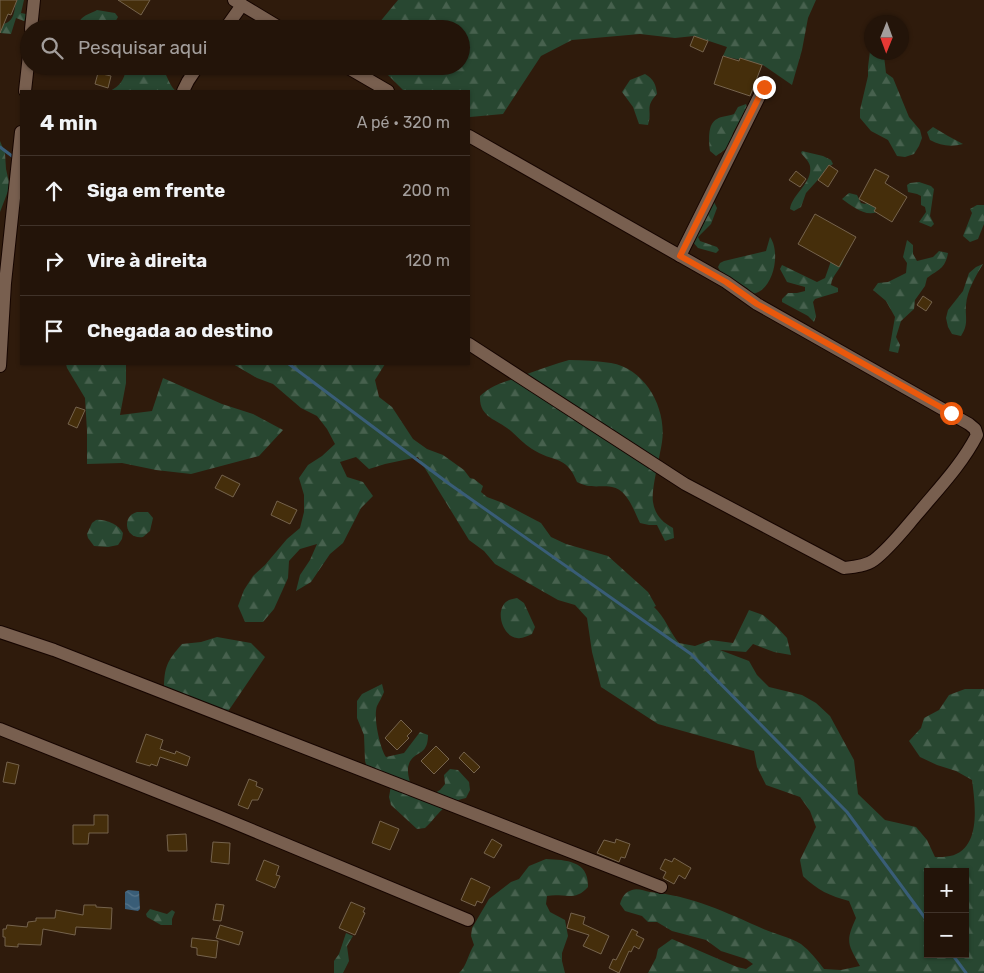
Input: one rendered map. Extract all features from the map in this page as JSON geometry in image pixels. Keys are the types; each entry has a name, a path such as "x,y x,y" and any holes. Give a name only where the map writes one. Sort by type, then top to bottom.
{"street":[{"path":"33,20 34,0"},
{"path":"229,20 238,2 267,20"},
{"path":"25,90 27,75"},
{"path":"184,90 192,75"},
{"path":"360,75 386,90"},
{"path":"680,256 764,87"},
{"path":"470,137 726,282 757,304 927,399 975,428 977,435 968,452 953,472 905,529 873,561 856,567 844,568 686,484 470,345"},
{"path":"0,366 1,329 20,142"},
{"path":"0,632 54,650 660,887"},
{"path":"0,729 468,920"}],"green space":[{"path":"16,0 24,0 21,13 26,14 28,18 21,20 16,18 11,34 0,33 0,25 9,22 15,9"},
{"path":"398,0 816,0 808,18 802,50 792,85 763,65 723,56 727,47 694,36 675,38 640,34 572,40 541,56 503,114 470,117 470,90 403,90 388,75 470,75 470,20 381,20"},
{"path":"97,10 115,13 118,17 116,20 81,20"},
{"path":"869,60 884,60 886,73 893,78 909,117 920,130 922,138 914,154 905,157 897,156 888,140 871,131 860,118"},
{"path":"645,74 654,82 657,94 650,106 648,125 639,124 633,107 622,92 630,80"},
{"path":"166,75 175,90 112,90 121,82 124,76"},
{"path":"746,104 747,107 733,133 730,146 716,156 710,151 709,142 709,133 714,121 734,114 738,107"},
{"path":"933,127 963,144 946,145 930,140 927,132"},
{"path":"0,141 5,153 10,186 0,212"},
{"path":"802,151 823,156 831,160 833,164 826,169 806,193 801,207 794,211 790,209 794,198 806,183 810,172 810,166 801,153"},
{"path":"919,182 934,189 930,216 934,224 931,227 919,222 926,212 925,207 921,205 921,196 908,192 907,185"},
{"path":"849,193 857,195 861,203 865,204 875,195 877,212 868,213 854,208 842,199"},
{"path":"713,200 717,208 711,224 698,237 700,241 717,247 719,250 716,253 698,248 692,241"},
{"path":"977,205 984,205 984,224 978,239 970,242 963,236 972,213 970,209"},
{"path":"770,237 775,252 774,270 766,286 760,291 753,294 720,271 718,267 724,261 766,251"},
{"path":"907,240 913,245 913,254 917,261 933,257 939,251 948,253 943,266 927,278 925,286 915,300 914,309 901,321 896,337 900,345 898,353 889,351 895,317 886,301 873,290 878,283 888,282 906,273 907,263 903,257"},
{"path":"844,257 831,285 838,288 838,292 815,299 813,302 816,316 814,322 808,316 782,302 782,299 788,293 805,291 805,287 787,282 780,269 782,265 817,282 825,278 831,261"},
{"path":"983,264 968,294 966,324 963,332 961,336 952,334 946,318 948,310 963,291 969,273"},
{"path":"569,360 606,362 623,367 634,373 652,392 661,417 663,429 653,490 653,502 655,511 660,518 673,528 674,538 665,541 657,525 640,523 629,501 622,492 612,487 590,486 577,482 573,473 563,463 532,449 482,409 480,396 491,388"},
{"path":"66,365 126,365 126,383 120,415 152,411 163,378 222,404 253,414 283,430 259,456 191,474 156,470 122,463 87,464 85,398"},
{"path":"235,365 384,365 375,380 379,397 392,407 413,439 427,449 443,455 464,470 470,478 483,486 481,492 487,497 503,503 541,523 551,537 566,544 608,556 648,592 656,606 654,607 679,643 695,646 711,640 733,643 749,610 763,615 787,638 791,655 774,652 753,644 746,652 720,650 749,661 757,675 769,687 802,695 816,703 830,716 854,760 858,794 885,820 916,827 927,840 935,857 950,856 960,852 972,835 975,812 972,780 956,771 920,757 909,741 921,728 924,718 939,710 949,695 965,689 984,689 984,973 648,973 656,958 658,949 672,939 737,967 746,969 753,964 746,959 721,951 706,940 672,931 657,922 648,922 642,916 625,911 620,904 622,899 627,892 634,889 695,901 792,940 801,944 824,969 841,970 860,966 849,943 850,933 856,918 849,901 824,892 803,876 800,860 816,827 810,811 800,797 766,785 757,767 754,751 658,724 601,687 592,652 587,618 575,605 558,600 495,564 484,551 469,540 418,457 369,469 356,457 340,462 347,477 363,482 373,496 361,508 343,543 330,554 311,582 296,591 300,575 310,560 317,544 300,549 289,561 288,578 274,609 263,622 245,622 238,606 244,590 253,576 287,539 300,528 304,512 304,495 299,478 308,465 335,444 317,416 301,408 273,384 257,378"},
{"path":"137,512 148,512 153,518 150,531 143,537 132,535 127,527 129,518"},
{"path":"96,520 111,523 121,530 123,533 122,539 118,545 108,547 94,546 87,534 92,523"},
{"path":"517,598 524,603 535,627 532,634 521,638 511,636 503,627 501,621 504,604 509,600"},
{"path":"217,637 251,643 265,657 227,713 164,690 167,665 182,644 201,642"},
{"path":"382,684 384,692 377,706 376,717 379,740 386,757 404,753 420,732 428,735 426,747 411,760 408,767 412,789 433,794 445,784 444,775 450,769 458,770 469,782 470,790 466,798 446,806 425,828 417,829 391,805 389,797 392,780 387,773 370,778 365,761 364,735 357,718 357,701 362,694"},
{"path":"546,859 569,861 581,867 587,878 588,887 583,892 574,896 547,896 546,904 550,912 565,920 568,936 562,953 562,961 565,973 459,973 464,967 474,945 471,936 472,928 489,899 511,882 519,879 529,866"},
{"path":"150,909 167,914 172,910 175,912 172,925 161,925 147,917 146,914"},
{"path":"346,933 353,936 347,946 349,961 343,973 334,973 334,961 339,954"}],"water":[{"path":"128,890 139,891 140,909 138,911 125,909 125,892"}],"building":[{"path":"0,0 17,0 11,15 8,14 0,33"},
{"path":"118,0 150,0 141,15"},
{"path":"694,36 708,41 703,52 690,46"},
{"path":"723,56 739,61 740,58 762,65 750,96 714,84"},
{"path":"97,75 111,76 108,88 95,84"},
{"path":"829,165 838,171 828,187 818,180"},
{"path":"875,169 889,176 885,183 907,197 892,222 874,211 876,208 859,199"},
{"path":"796,171 806,179 800,187 789,180"},
{"path":"815,214 856,237 839,267 798,244"},
{"path":"923,296 932,302 926,311 917,305"},
{"path":"76,407 85,410 77,428 68,424"},
{"path":"222,475 240,484 233,497 215,488"},
{"path":"277,501 297,510 290,524 271,515"},
{"path":"401,720 412,731 407,736 409,738 397,750 385,738"},
{"path":"146,734 163,740 160,749 175,754 176,751 190,757 187,766 160,757 157,766 136,762"},
{"path":"436,746 449,759 434,774 421,761"},
{"path":"464,752 480,767 474,773 459,758"},
{"path":"7,762 19,765 15,784 3,782"},
{"path":"249,779 257,782 256,786 263,789 258,800 252,800 248,809 238,805"},
{"path":"94,815 108,815 108,833 89,833 88,844 73,844 73,825 94,825"},
{"path":"380,821 399,829 390,850 372,843"},
{"path":"186,834 187,851 168,851 167,835"},
{"path":"492,839 502,845 494,858 484,853"},
{"path":"616,839 630,844 625,858 621,857 619,862 597,853 604,840 615,843"},
{"path":"213,842 230,843 229,864 211,862"},
{"path":"674,858 691,868 685,879 679,875 674,884 663,878 666,872 660,869 665,859 672,862"},
{"path":"264,860 279,866 276,875 280,876 275,888 256,880"},
{"path":"471,878 490,887 482,903 477,901 475,906 461,900"},
{"path":"351,902 365,908 363,912 365,913 355,935 339,928"},
{"path":"216,904 224,905 221,921 213,920"},
{"path":"84,905 112,908 111,929 76,927 75,935 43,929 41,945 18,944 18,947 5,946 3,929 6,929 7,925 27,927 28,922 36,921 36,918 55,918 56,910 83,915"},
{"path":"571,913 585,917 583,924 609,936 601,954 583,946 589,935 567,928"},
{"path":"220,925 243,932 239,945 216,938"},
{"path":"632,929 638,932 636,935 644,939 639,949 634,946 631,952 629,951 619,973 609,968 613,959 616,960"},
{"path":"192,938 218,941 216,958 197,955 197,948 191,947"}],"waterway":[{"path":"0,147 16,159"},
{"path":"290,365 448,483 691,654 847,812 924,917"},
{"path":"955,958 966,973"}],"route":[{"path":"764,87 680,256 726,282 757,304 951,413"}]}
